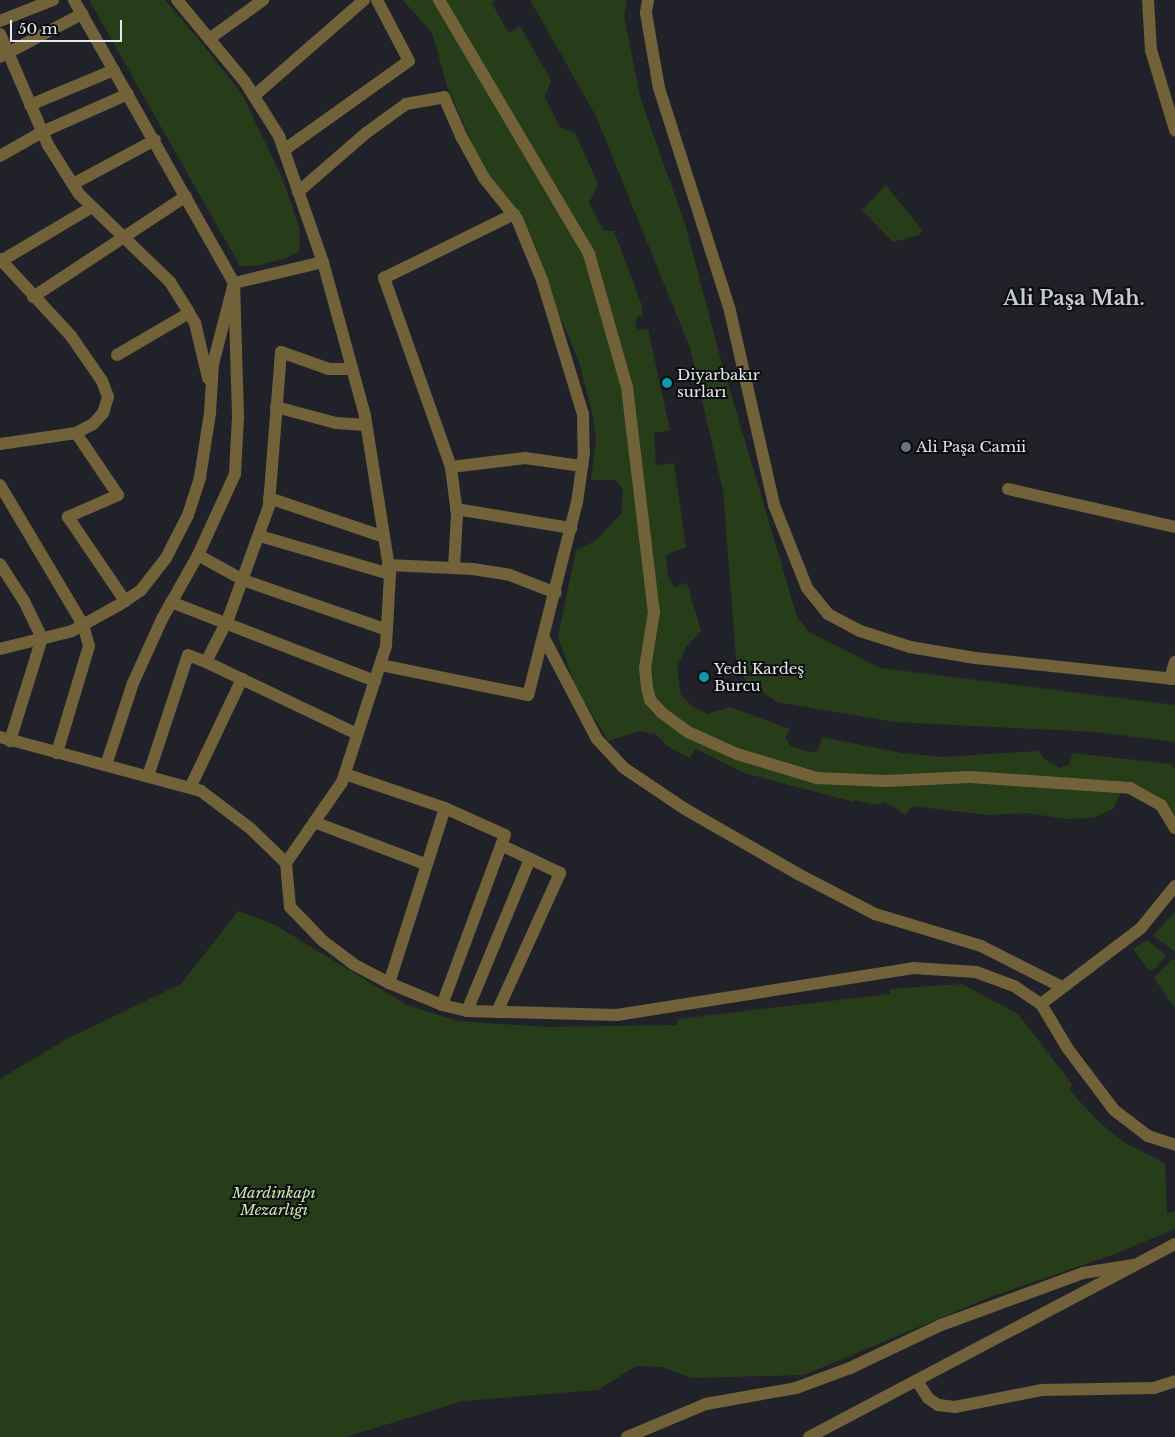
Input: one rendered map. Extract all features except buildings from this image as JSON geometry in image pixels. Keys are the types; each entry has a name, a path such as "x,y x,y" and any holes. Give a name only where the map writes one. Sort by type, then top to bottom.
{"street":[{"path":"0,21 53,0"},
{"path":"74,0 155,140 234,283 238,416 235,474 198,555 171,602 133,683 106,765"},
{"path":"177,0 254,96 284,150 324,262 352,368 366,425 389,569 387,630 380,665 344,774 286,864 290,907 323,942 353,964 389,983 442,1005 467,1011 617,1015 913,968 976,972 1014,986 1041,1004 1068,1049 1114,1110 1148,1136 1175,1145"},
{"path":"210,39 263,0"},
{"path":"254,96 364,0"},
{"path":"284,150 409,61 376,0"},
{"path":"439,0 589,254 627,387 654,612 645,668 650,700 662,713 688,732 737,754 816,778 868,781 970,777 1130,788 1161,805 1175,828"},
{"path":"648,0 646,12 659,88 730,311 774,505 808,588 828,614 860,631 910,647 975,658 1172,679 1175,662"},
{"path":"1148,0 1151,50 1175,130"},
{"path":"4,55 82,14"},
{"path":"0,34 4,55 42,132 73,184 92,206 170,282 195,323 211,392"},
{"path":"30,105 114,70"},
{"path":"0,156 42,132 128,94"},
{"path":"298,192 366,133 406,104 444,97 461,136 484,178 514,214 542,280 574,377 583,414 582,466 571,528 556,593 528,696 380,665"},
{"path":"73,184 155,140"},
{"path":"32,297 125,238 186,196"},
{"path":"0,444 76,433 93,424 103,413 108,397 102,381 72,336 32,297 1,260 92,206"},
{"path":"454,568 456,509 450,467 384,278 514,214"},
{"path":"234,283 324,262"},
{"path":"0,649 83,625 141,590 166,558 188,515 200,476 215,354 234,283"},
{"path":"117,355 189,313"},
{"path":"206,662 224,625 260,536 269,498 282,352 329,369 352,368"},
{"path":"276,407 336,423 366,425"},
{"path":"76,433 118,495 68,517 125,601"},
{"path":"450,467 526,458 582,466"},
{"path":"0,485 83,625 89,646 57,753"},
{"path":"1008,489 1175,527"},
{"path":"269,498 384,537"},
{"path":"456,509 571,528"},
{"path":"260,536 389,569 454,568 510,575 556,593"},
{"path":"198,555 243,580 387,630"},
{"path":"0,564 24,601 42,638 5,739 201,791 251,829 286,864"},
{"path":"171,602 224,625 375,681"},
{"path":"544,638 597,739 624,768 678,804 798,874 875,914 981,946 1062,987"},
{"path":"148,776 188,655 358,734"},
{"path":"190,788 242,679"},
{"path":"344,774 445,808 505,835 442,1005"},
{"path":"389,983 425,864 445,808"},
{"path":"314,822 425,864"},
{"path":"497,1012 560,872 501,845"},
{"path":"467,1011 530,858"},
{"path":"1041,1004 1141,928 1175,886"},
{"path":"810,1437 1175,1244"},
{"path":"627,1437 706,1404 796,1388 850,1368 941,1325 1082,1273 1136,1265"},
{"path":"917,1381 928,1398 938,1405 955,1407 1042,1390 1154,1388 1175,1381"}],"green space":[{"path":"89,0 165,0 200,41 242,94 283,180 300,230 299,251 287,258 256,266 240,266"},
{"path":"403,0 495,0 492,4 509,33 520,26 551,80 545,97 560,127 575,133 598,184 589,203 604,231 614,231 641,303 643,315 637,317 635,326 639,330 648,329 670,430 654,433 656,465 674,463 686,547 666,555 668,576 674,587 687,583 701,631 686,647 677,667 681,695 692,706 708,714 730,707 790,729 785,738 791,746 810,752 818,751 822,737 902,753 942,757 1039,751 1044,759 1060,768 1069,765 1073,753 1171,764 1175,769 1175,816 1157,797 1127,781 1113,809 1093,818 1065,819 1027,813 988,815 912,806 906,815 885,802 876,805 855,800 854,802 744,773 696,749 689,758 667,746 656,734 639,731 608,741 575,686 558,637 576,550 595,541 621,514 623,489 615,480 591,480 596,439 593,416 579,362 544,277 536,247 509,200 482,166 447,86 432,33"},
{"path":"530,0 627,0 624,15 641,100 686,227 719,353 797,617 809,632 880,668 1175,705 1175,742 1096,732 894,722 777,702 746,681 736,658 723,491 690,348 596,116"},
{"path":"886,185 922,230 919,235 893,242 862,210"},
{"name":"Mardinkapı Mezarlığı","path":"238,911 275,925 407,1005 458,1021 548,1027 677,1025 678,1019 890,994 890,989 962,984 1018,1014 1072,1084 1070,1091 1099,1122 1125,1143 1165,1163 1167,1214 1175,1211 1175,1229 1112,1255 993,1296 804,1375 692,1378 662,1367 636,1366 598,1390 463,1401 346,1437 0,1437 0,1079 67,1039 181,984"},
{"path":"1175,912 1175,952 1153,935"},
{"path":"1147,940 1166,955 1156,968 1149,970 1133,949"},
{"path":"1173,959 1175,960 1175,1008 1154,978"}],"place":[{"name":"Diyarbakır surları","path":"667,383"},
{"name":"Ali Paşa Camii","path":"906,447"},
{"name":"Yedi Kardeş Burcu","path":"704,677"}],"district":[{"name":"Ali Paşa Mah.","path":"1074,298"}]}
